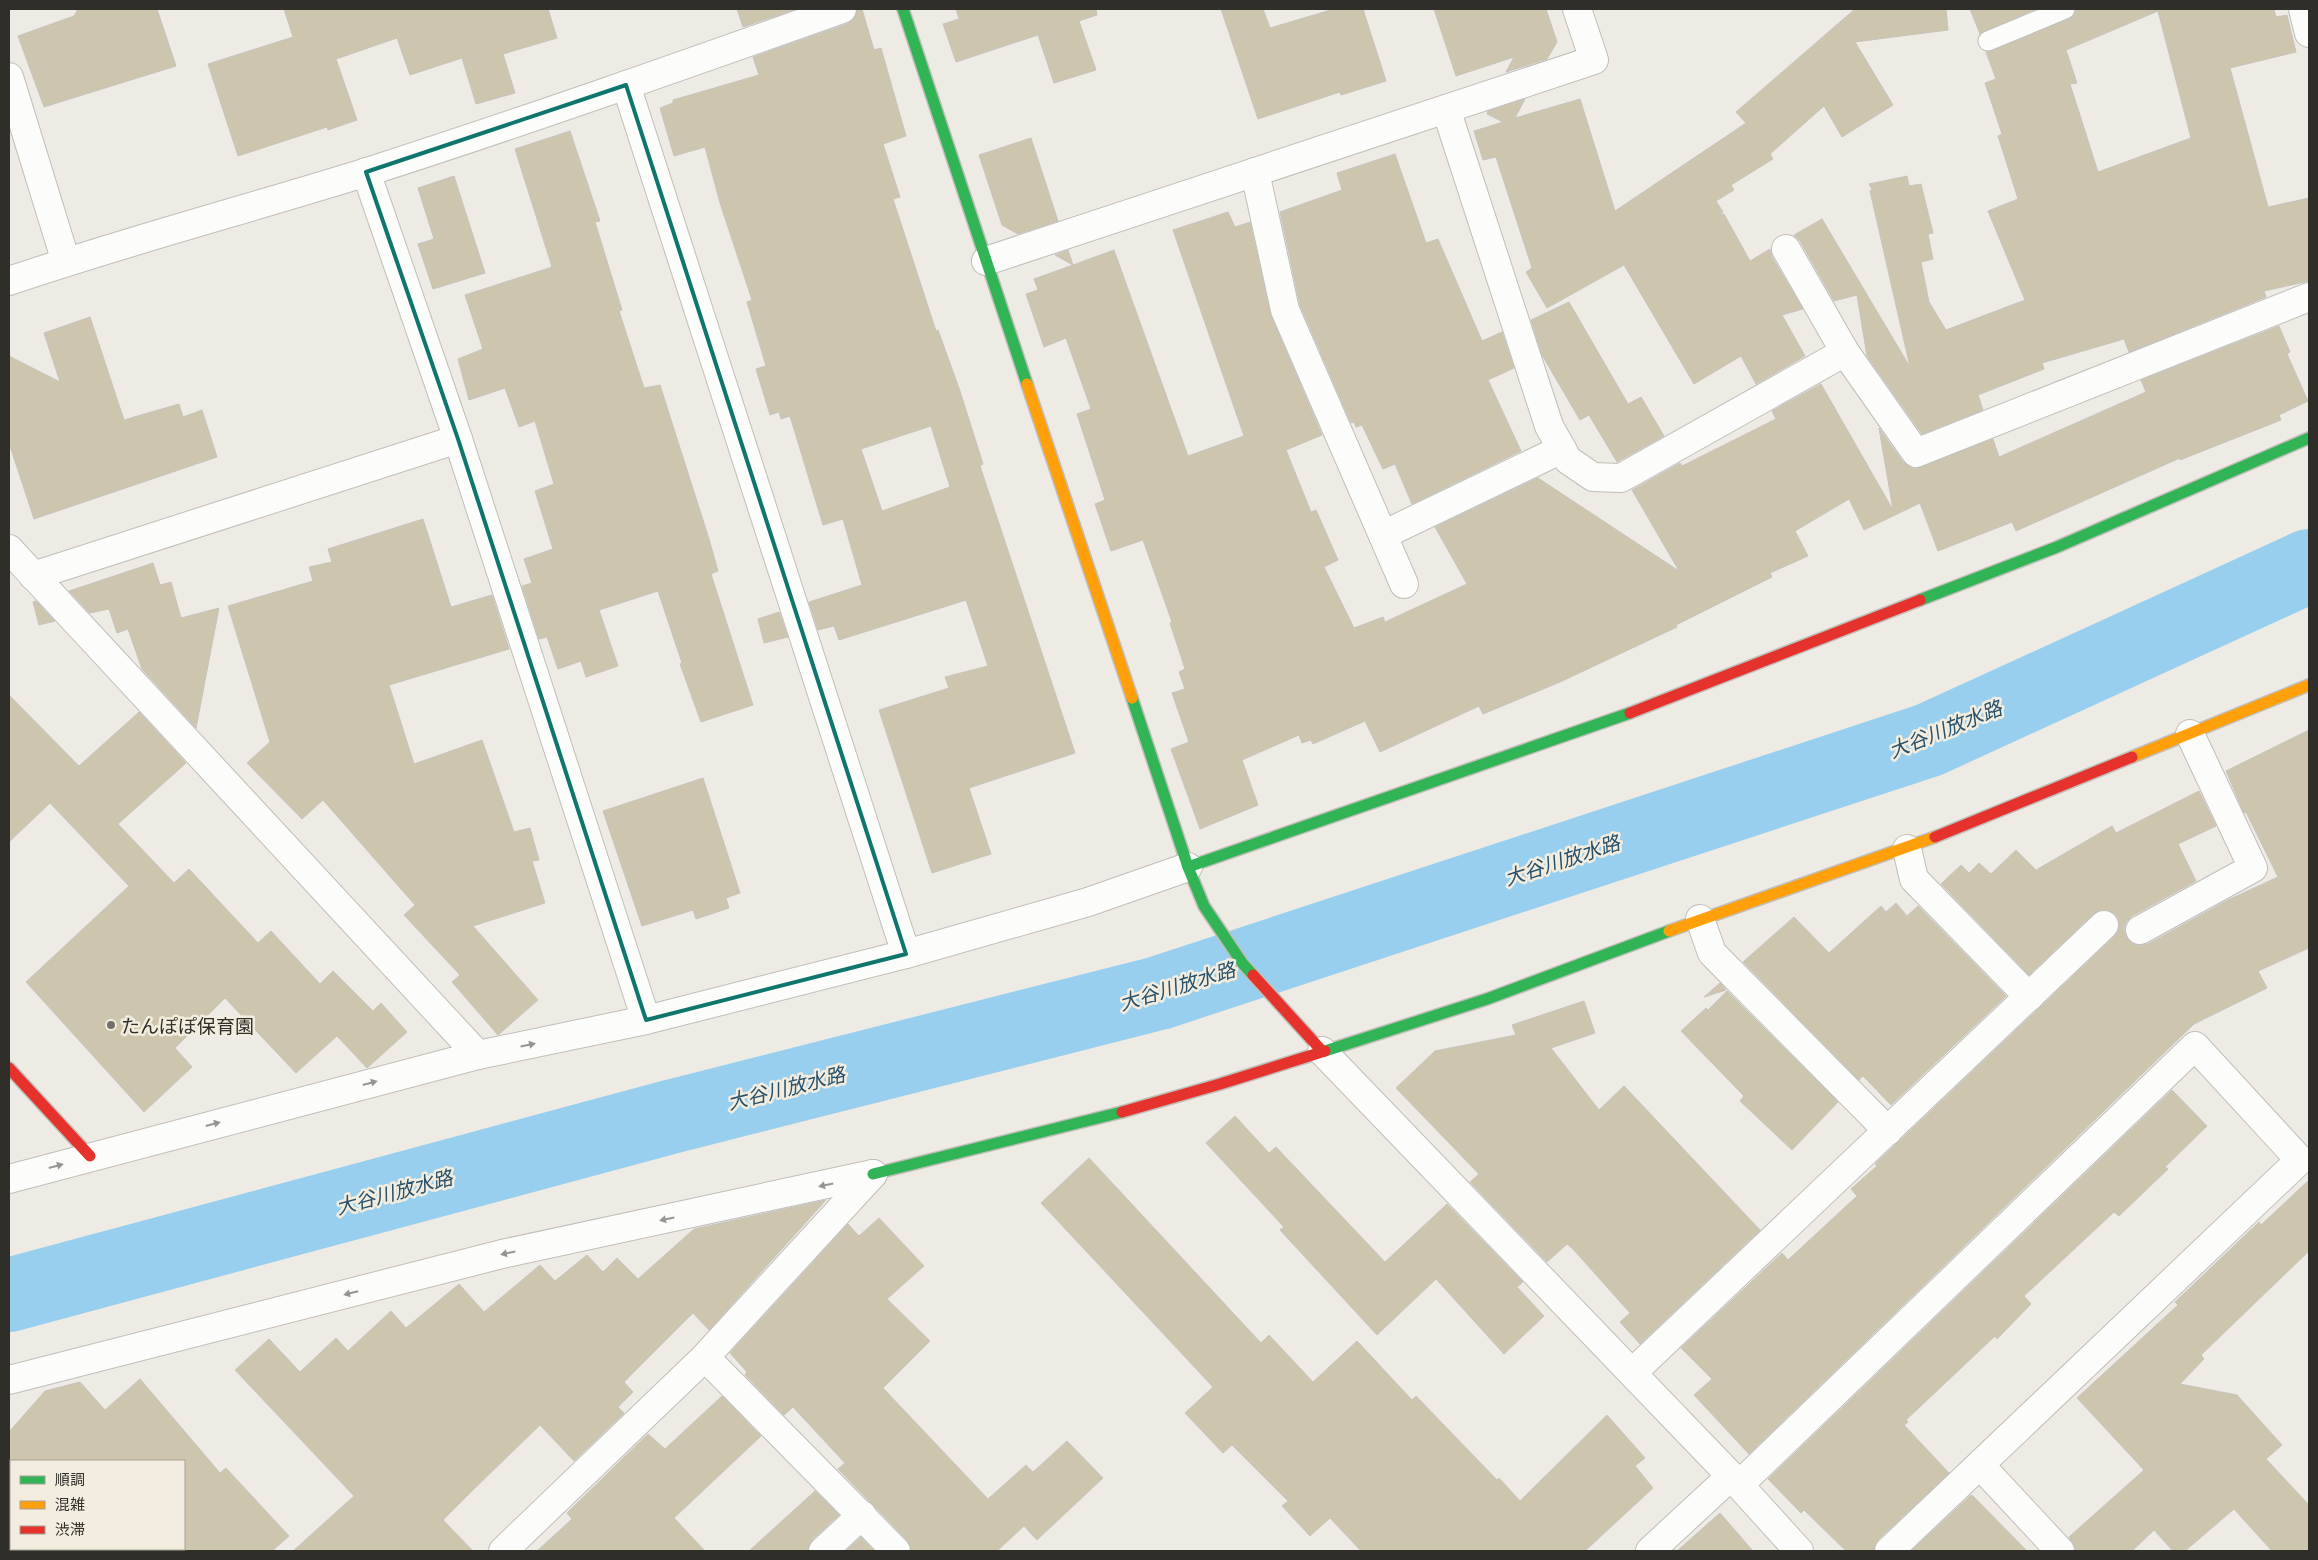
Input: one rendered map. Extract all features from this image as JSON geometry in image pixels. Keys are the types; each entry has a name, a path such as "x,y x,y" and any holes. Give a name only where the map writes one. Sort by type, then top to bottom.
{"street":[{"path":"9,281 66,262 366,172 626,85 842,9"},
{"path":"903,9 1188,867 1204,906 1243,964 1322,1051 1632,1373 1799,1551"},
{"path":"986,261 1594,60 1577,9"},
{"path":"2303,9 2309,33"},
{"path":"9,77 66,262"},
{"path":"626,85 906,954"},
{"path":"1446,109 1549,426 1568,460 1592,477 1621,478 1845,352"},
{"path":"366,172 458,439 646,1020"},
{"path":"1255,172 1285,310 1404,584"},
{"path":"1786,249 1845,352 1916,453 2309,297"},
{"path":"9,1178 478,1055 646,1020 906,954 1088,902 1650,706 2057,548 2309,438"},
{"path":"34,576 458,439"},
{"path":"1383,535 1562,449"},
{"path":"9,549 478,1055"},
{"path":"9,1380 502,1254 874,1174 1110,1115 1220,1084 1487,999 1700,919 1906,848 2309,685"},
{"path":"2140,930 2253,868 2190,734"},
{"path":"1906,848 1914,879 2029,997"},
{"path":"1700,919 1712,954 1888,1131"},
{"path":"1632,1373 2104,925"},
{"path":"1650,1551 1735,1481 2195,1046 2300,1160 1889,1551"},
{"path":"9,1068 90,1156"},
{"path":"503,1551 705,1357 874,1174"},
{"path":"705,1357 896,1551"},
{"path":"1980,1465 2060,1551"},
{"path":"823,1551 862,1515"}],"lane":[{"path":"1988,42 2065,9"}],"highlighted area":[{"path":"626,85 906,954 646,1020 458,439 366,172"}],"building":[{"path":"78,9 157,9 176,66 44,107 18,36 74,16"},
{"path":"284,9 548,9 557,38 503,54 515,93 476,104 462,58 410,75 397,38 336,59 357,120 328,130 327,127 238,156 208,64 293,37"},
{"path":"737,9 796,9 743,27"},
{"path":"857,9 862,9 874,50 881,48 906,136 883,144 900,197 893,199 936,331 938,330 960,391 983,464 980,466 1075,753 969,788 991,854 932,873 879,710 949,688 945,677 988,666 966,600 839,640 834,626 818,630 809,602 862,585 843,519 823,525 790,416 781,419 779,412 770,415 756,369 766,366 747,302 752,300 720,203 705,147 674,156 660,108 673,103 673,100 759,75 753,57 847,24 854,19","holes":["931,426 950,487 882,511 861,449"]},
{"path":"956,9 1096,9 1097,15 1079,21 1096,70 1054,83 1038,35 956,62 943,24 959,19"},
{"path":"1221,9 1263,9 1270,28 1334,9 1363,9 1386,81 1341,95 1340,92 1258,119"},
{"path":"1434,9 1546,9 1557,42 1547,59 1506,72 1514,57 1456,76"},
{"path":"1855,9 1946,9 1948,30 1855,42 1893,105 1842,137 1824,106 1770,154 1773,159 1731,185 1734,190 1716,201 1723,212 1718,215 1724,214 1750,261 1770,249 1772,257 1803,309 1782,315 1805,356 1756,384 1741,356 1694,384 1624,265 1547,308 1526,272 1532,268 1496,157 1483,160 1474,131 1503,122 1487,114 1488,111 1525,99 1515,118 1580,99 1615,211 1746,123 1736,112"},
{"path":"1970,9 2036,9 1980,34"},
{"path":"2076,9 2274,9 2276,17 2287,15 2296,52 2230,68 2268,207 2309,198 2309,281 2264,291 2266,297 2129,352 2124,339 2042,363 2044,369 1978,395 1983,410 1922,434 1867,356 1857,295 1834,301 1800,241 1794,235 1822,219 1910,367 1870,191 1872,189 1869,184 1907,176 1909,186 1921,184 1933,233 1928,234 1933,259 1921,262 1929,302 1946,330 2025,300 1988,211 2018,199 1998,136 2002,134 1985,83 1996,79 1986,52 2069,19 2074,15","holes":["2158,11 2191,138 2098,172 2070,84 2077,83 2066,50"]},
{"path":"570,131 600,221 595,222 622,310 619,311 644,388 660,385 709,539 718,571 711,574 753,705 701,722 680,664 682,663 658,591 599,610 618,666 586,677 581,661 558,669 547,637 539,639 522,586 532,583 524,559 553,549 535,491 554,484 535,421 519,427 505,388 469,400 458,359 483,349 465,295 552,267 515,149"},
{"path":"1031,138 1058,221 1018,234 1002,225 979,155"},
{"path":"1395,154 1426,243 1438,239 1482,341 1502,332 1514,368 1488,380 1521,451 1412,504 1395,464 1383,469 1362,425 1356,427 1354,422 1351,423 1300,305 1280,212 1342,190 1337,173"},
{"path":"454,176 485,273 433,289 418,244 434,239 418,188"},
{"path":"1228,212 1235,227 1250,222 1271,316 1322,435 1286,450 1311,512 1316,510 1338,560 1324,567 1354,628 1383,617 1385,622 1467,584 1435,527 1538,478 1679,571 1632,490 1680,463 1682,466 1776,419 1772,411 1821,384 1893,510 1879,428 1903,462 1915,469 1993,439 1999,457 2146,392 2141,380 2279,326 2290,352 2287,354 2308,401 2279,415 2281,420 2180,460 2180,458 2016,531 2012,522 1938,551 1920,503 1864,530 1849,499 1795,531 1808,556 1770,573 1772,577 1676,625 1677,627 1560,682 1483,714 1479,706 1380,752 1365,721 1313,744 1311,740 1302,743 1299,735 1242,760 1258,805 1200,829 1171,749 1189,742 1172,693 1185,689 1179,672 1185,669 1170,623 1172,622 1143,540 1111,551 1095,504 1105,500 1077,414 1091,409 1066,338 1044,347 1026,294 1038,290 1034,279 1114,250 1188,456 1244,436 1173,230"},
{"path":"1068,250 1073,265 1055,255"},
{"path":"1569,302 1628,404 1641,397 1664,436 1617,462 1589,415 1580,420 1542,355 1531,320"},
{"path":"90,317 124,420 179,404 183,417 202,410 217,457 34,519 9,443 9,356 60,382 44,333"},
{"path":"423,519 451,607 492,595 509,649 389,685 414,764 482,740 514,832 530,828 539,860 532,861 545,903 473,926 538,1000 498,1035 452,982 460,975 404,915 415,905 323,800 302,819 247,763 270,742 228,606 313,581 309,567 332,562 328,549"},
{"path":"153,563 160,585 171,582 181,618 219,608 196,728 142,669 128,629 117,633 109,609 90,613 69,591"},
{"path":"36,601 55,621 39,625 33,602"},
{"path":"779,612 788,637 764,643 758,619"},
{"path":"9,695 79,766 139,712 186,763 118,824 174,883 189,869 258,943 271,931 320,984 333,971 373,1011 381,1003 407,1032 367,1068 337,1036 296,1073 225,998 175,1048 192,1067 144,1112 26,982 129,886 50,803 9,842"},
{"path":"2309,730 2309,948 2258,971 2267,988 2194,1024 1749,1454 1694,1395 1712,1379 1681,1348 1782,1253 1788,1260 1857,1196 1851,1189 1877,1166 1875,1164 2115,936 2119,929 2119,921 2115,914 2108,910 2100,910 2093,914 2029,975 1941,884 1961,865 1969,873 1979,863 1991,874 2016,850 2036,870 2112,826 2116,833 2199,791 2216,826 2178,844 2196,881 2132,916 2126,922 2124,929 2126,937 2132,943 2139,946 2148,944 2228,900 2278,877 2246,812 2244,813 2226,771"},
{"path":"703,778 740,893 726,898 729,908 696,919 693,910 642,926 603,811"},
{"path":"1896,903 1907,916 1918,906 2006,996 1891,1105 1863,1076 1859,1080 1743,962 1794,917 1829,953 1881,906 1886,912"},
{"path":"1720,983 1726,990 1704,997"},
{"path":"1727,991 1838,1102 1792,1150 1740,1101 1744,1096 1681,1031 1706,1008 1708,1010"},
{"path":"1584,1001 1595,1033 1551,1048 1599,1110 1624,1086 1760,1230 1640,1344 1620,1322 1630,1313 1573,1249 1567,1244 1547,1262 1470,1182 1479,1174 1396,1088 1435,1051 1516,1035 1512,1025"},
{"path":"2172,1090 2207,1126 2165,1167 2168,1169 2119,1216 2114,1212 2024,1296 2031,1304 1997,1339 1995,1336 1906,1420 1908,1422 1904,1425 1949,1473 1878,1540 1874,1551 1846,1551 1804,1510 1801,1513 1768,1479"},
{"path":"1235,1116 1269,1153 1276,1147 1385,1262 1447,1204 1523,1282 1517,1287 1544,1316 1504,1354 1436,1279 1377,1335 1280,1230 1284,1227 1206,1143"},
{"path":"1089,1158 1261,1343 1269,1335 1313,1382 1357,1341 1412,1400 1416,1396 1497,1480 1499,1478 1520,1501 1607,1415 1645,1458 1635,1466 1653,1488 1585,1551 1361,1551 1330,1518 1310,1536 1282,1506 1288,1501 1232,1445 1223,1453 1185,1413 1213,1387 1041,1203"},
{"path":"2309,1180 2309,1251 2201,1355 2204,1359 2180,1384 2237,1395 2282,1445 2266,1459 2309,1505 2309,1551 2272,1551 2234,1509 2185,1551 2173,1551 2154,1530 2132,1551 2075,1551 2075,1547 2069,1537 2144,1470 2077,1398 2178,1305 2175,1302 2259,1222 2261,1225"},
{"path":"826,1200 709,1330 693,1313 624,1382 633,1392 618,1407 624,1413 574,1461 540,1425 474,1489 443,1520 473,1551 293,1551 354,1496 235,1370 269,1339 300,1372 336,1338 348,1351 391,1311 406,1328 459,1284 484,1312 540,1265 555,1281 587,1255 603,1272 617,1258 638,1279 694,1229"},
{"path":"879,1218 924,1266 887,1299 930,1341 883,1388 988,1499 1026,1465 1033,1472 1067,1441 1103,1478 1037,1540 1024,1526 997,1551 911,1551 907,1540 838,1469 845,1463 793,1407 784,1415 745,1375 747,1372 730,1353 848,1224 859,1236"},
{"path":"140,1379 220,1473 226,1468 289,1536 272,1551 184,1551 184,1459 9,1461 9,1432 45,1391 80,1382 105,1410"},
{"path":"722,1396 761,1436 674,1518 705,1551 537,1551 572,1519 567,1513 648,1434 665,1449"},
{"path":"815,1491 839,1515 812,1540 808,1551 749,1551"},
{"path":"1972,1495 2027,1551 1911,1551 1970,1496"},
{"path":"1720,1513 1753,1551 1677,1551"},
{"path":"861,1537 874,1551 846,1551"}],"waterway":[{"name":"大谷川放水路","path":"9,1295 670,1117 1159,993 1929,740 2309,566"}],"traffic: fast":[{"path":"903,9 1027,384"},
{"path":"1920,600 2057,547 2309,438"},
{"path":"1132,698 1188,867 1204,906 1243,964 1253,975"},
{"path":"1188,867 1630,713"},
{"path":"1325,1051 1487,999 1669,931"},
{"path":"873,1174 1122,1112"}],"traffic: slow":[{"path":"1027,384 1132,698"},
{"path":"2132,757 2309,685"},
{"path":"1669,931 1935,837"}],"traffic: jam":[{"path":"1630,713 1920,600"},
{"path":"1935,837 2132,757"},
{"path":"1253,975 1322,1051"},
{"path":"1122,1112 1325,1051"},
{"path":"9,1068 90,1156"}],"place":[{"name":"たんぽぽ保育園","path":"111,1025"}]}
